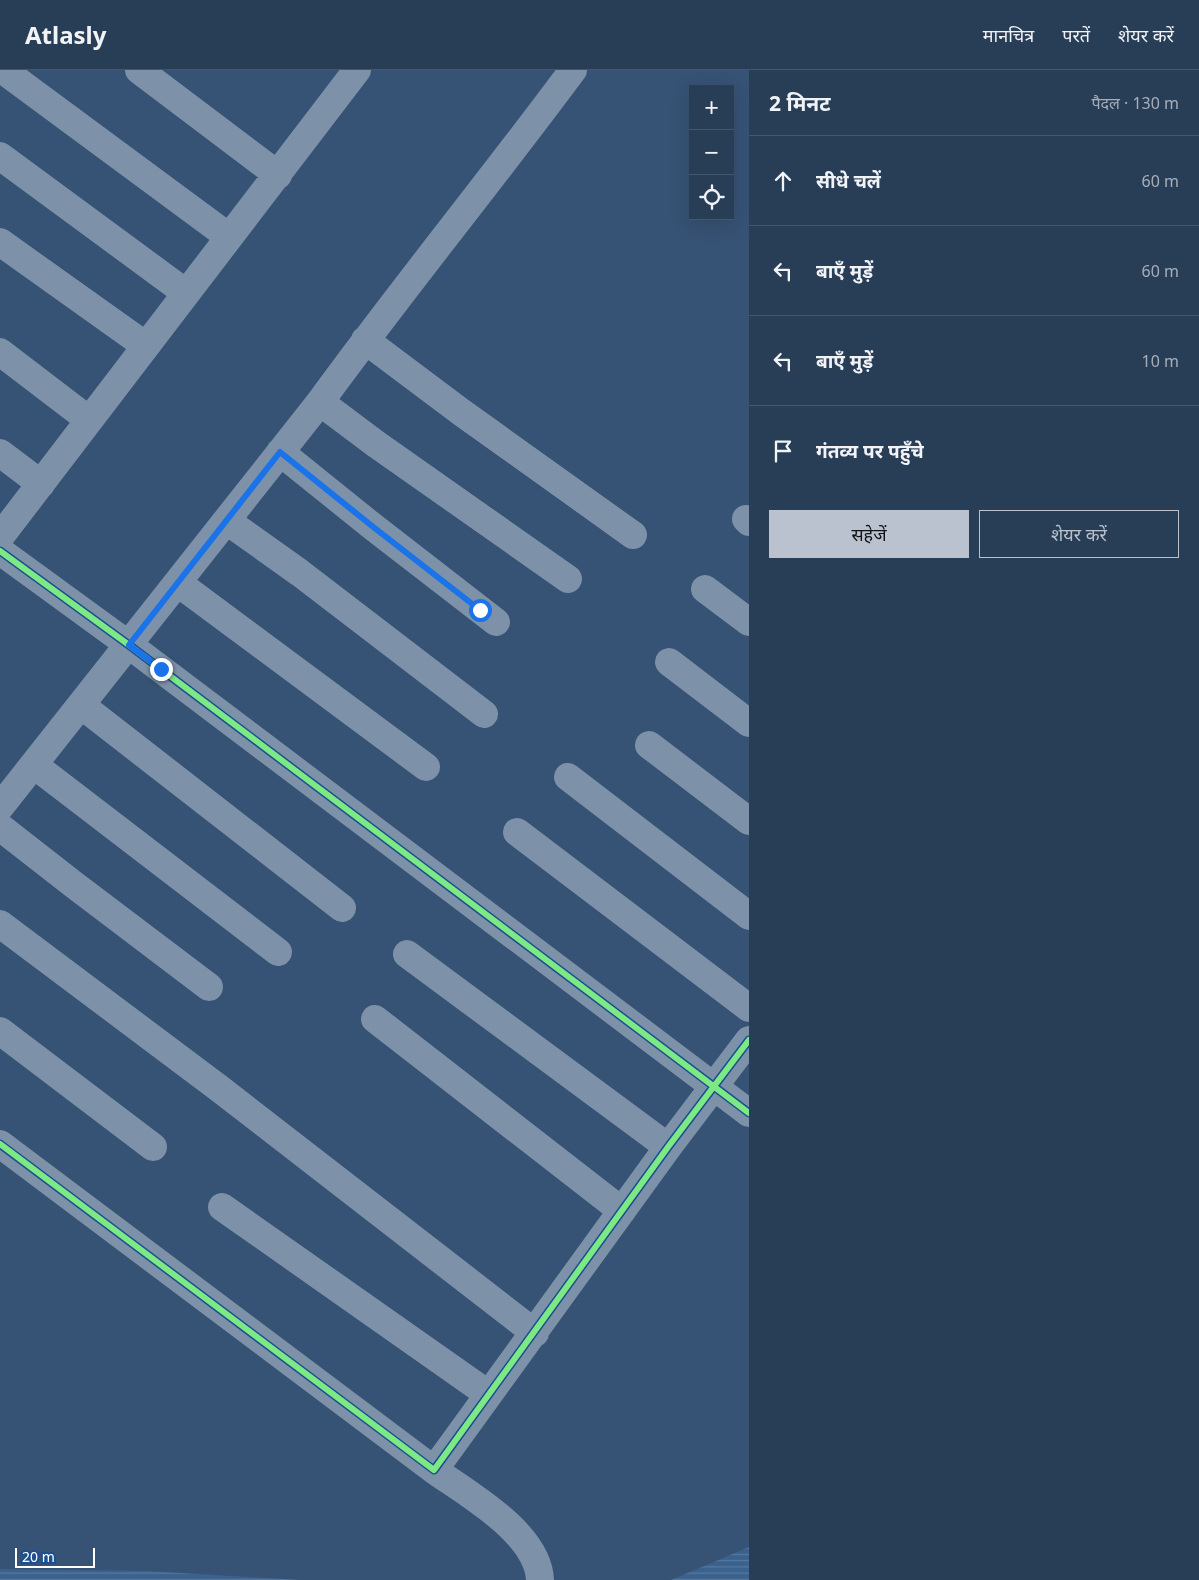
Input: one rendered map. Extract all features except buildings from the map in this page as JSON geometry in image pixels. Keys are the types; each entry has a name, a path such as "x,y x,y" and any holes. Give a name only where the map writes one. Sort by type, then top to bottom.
{"street":[{"path":"2,70 228,237"},
{"path":"139,70 278,175"},
{"path":"0,537 228,237 358,70"},
{"path":"0,807 320,402 365,340 518,144 573,70"},
{"path":"0,156 186,293"},
{"path":"0,242 146,346"},
{"path":"365,340 461,412 633,535"},
{"path":"0,352 89,420"},
{"path":"320,402 376,444 568,579"},
{"path":"280,452 496,622"},
{"path":"0,453 41,484"},
{"path":"227,521 300,573 484,714"},
{"path":"0,551 129,645 749,1113"},
{"path":"178,583 426,767"},
{"path":"705,589 749,622"},
{"path":"669,662 749,723"},
{"path":"81,706 342,908"},
{"path":"649,745 749,821"},
{"path":"34,764 278,952"},
{"path":"568,777 749,916"},
{"path":"0,827 209,987"},
{"path":"517,832 749,1008"},
{"path":"0,924 220,1088 535,1333"},
{"path":"407,954 668,1147"},
{"path":"375,1019 622,1211"},
{"path":"0,1031 153,1147"},
{"path":"434,1470 668,1147 749,1040"},
{"path":"0,1144 506,1522 524,1542 540,1575"},
{"path":"222,1207 488,1394"}],"water":[{"path":"749,1547 749,1580 671,1580"},
{"path":"0,1569 149,1571 300,1580 0,1580"}],"cycle path":[{"path":"0,551 129,645 749,1113"},
{"path":"0,1144 434,1470 668,1147 749,1040"}],"route":[{"path":"161,669 129,645 280,452 480,610"}]}
